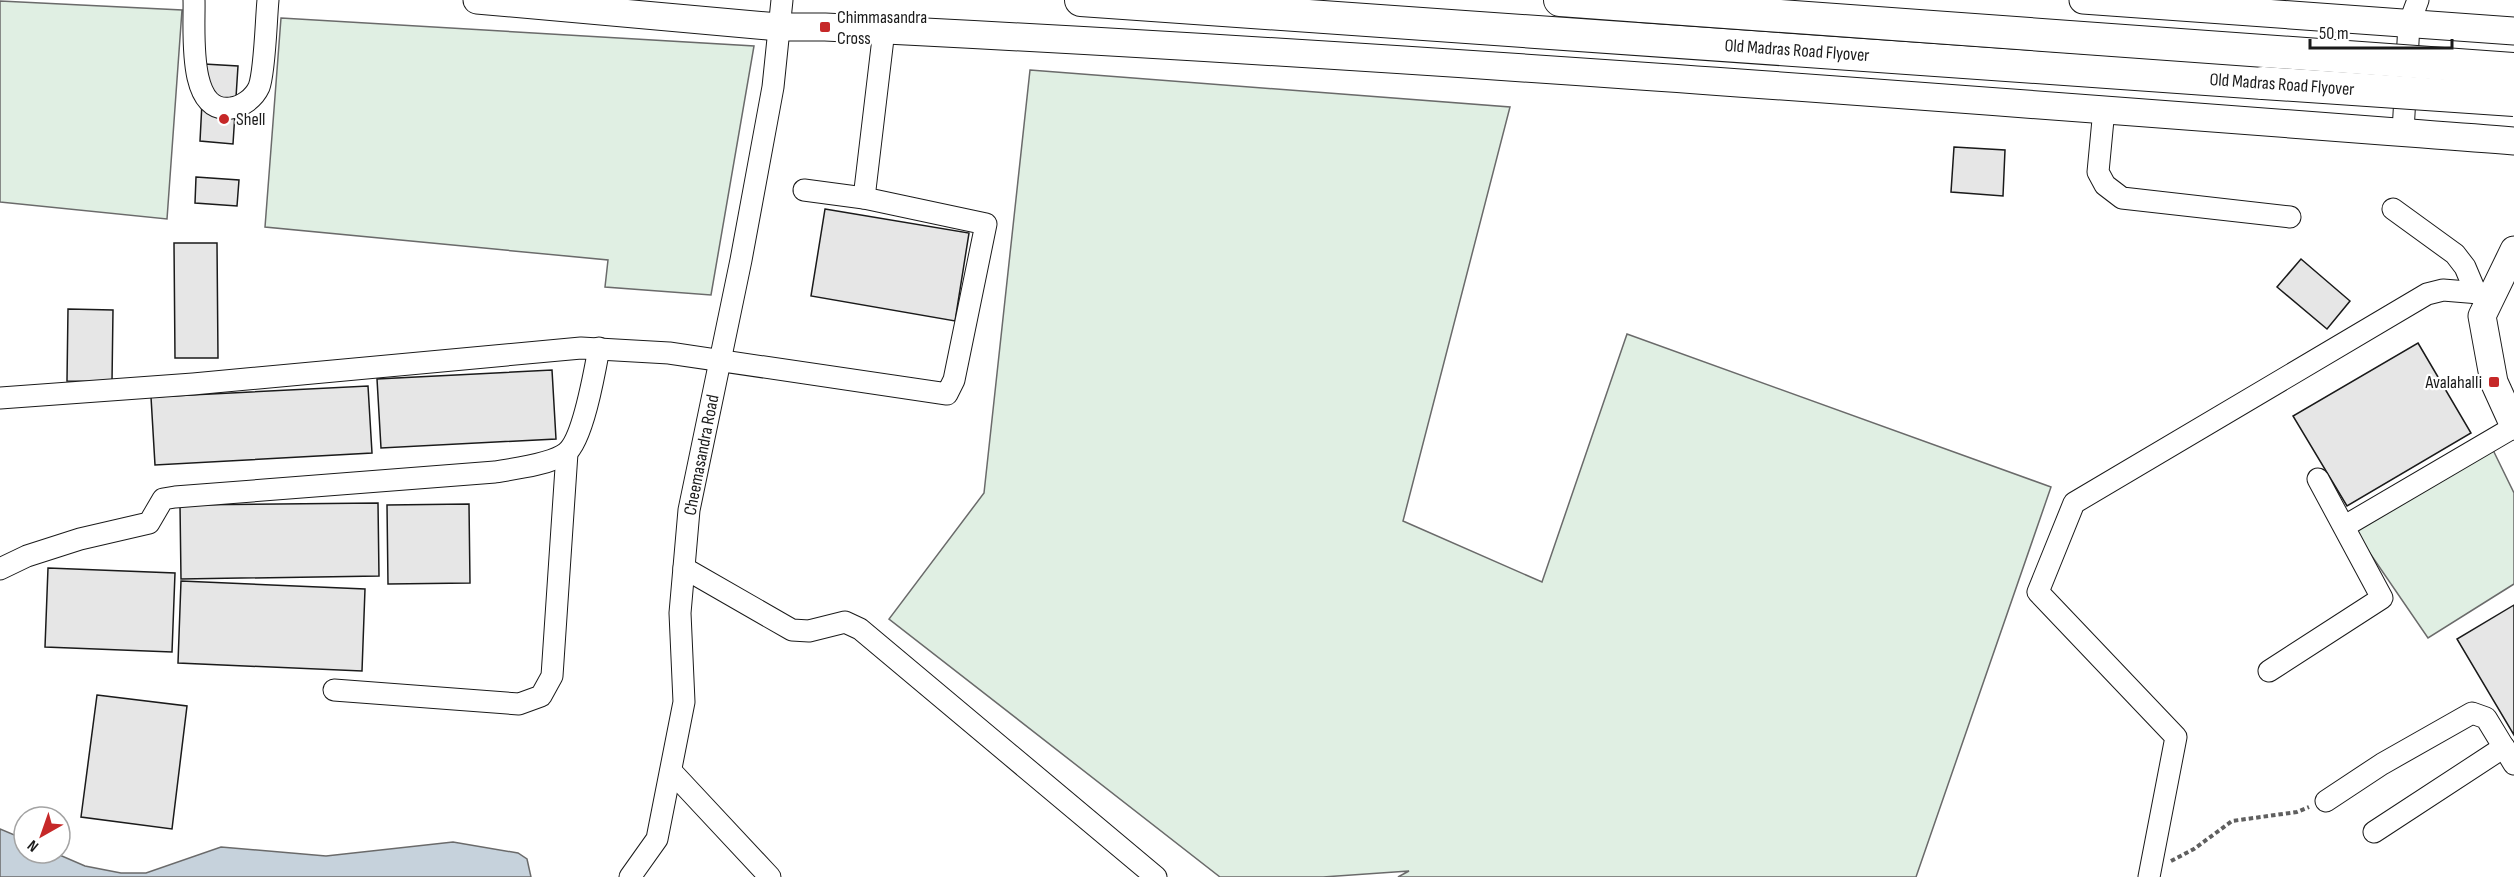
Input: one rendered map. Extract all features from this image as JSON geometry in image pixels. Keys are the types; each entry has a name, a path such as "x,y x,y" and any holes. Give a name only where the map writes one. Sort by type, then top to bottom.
{"highway":[{"name":"Old Madras Road Flyover","path":"1081,0 2514,100"},
{"name":"Old Madras Road Flyover","path":"1560,0 2514,69"}],"main road":[{"path":"477,0 778,27 1167,44 2104,109 2514,141"},
{"path":"2098,1 2413,12 2514,31"},
{"path":"2513,256 2484,293 2482,316 2494,382 2514,427"}],"street":[{"path":"194,0 196,71 201,91 212,105 230,109 249,100 260,85 268,0"},
{"name":"Cheemasandra Road","path":"630,877 657,838 684,702 680,613 689,510 773,87 782,0"},
{"path":"2403,132 2413,12"},
{"path":"864,198 884,30"},
{"path":"2104,109 2098,172 2105,185 2122,198 2290,217"},
{"path":"0,398 193,384 581,348 669,353 946,393 954,380 986,224 864,198 804,190"},
{"path":"2393,209 2456,255 2484,293"},
{"path":"2150,874 2176,737 2038,592 2074,503 2427,294 2443,290 2484,293"},
{"path":"334,690 519,704 541,696 552,676 567,453 576,438 583,418 593,383 599,348"},
{"path":"2345,526 2514,427"},
{"path":"0,569 27,556 80,539 149,523 163,500 175,496 495,472 532,466 567,453"},
{"path":"2269,671 2382,598 2318,478"},
{"path":"684,568 792,630 809,631 845,622 860,629 1156,877"},
{"path":"2326,801 2382,764 2472,713 2486,718 2509,755 2374,832"},
{"path":"671,771 771,877"}],"path":[{"path":"2150,874 2194,849 2232,821 2297,812 2326,801"}],"green space":[{"path":"0,1 182,10 167,219 0,202"},
{"path":"281,18 754,46 711,295 605,287 608,260 265,227"},
{"path":"1030,70 1510,107 1403,521 1542,582 1627,334 2051,487 1916,877 1398,877 1409,871 1323,877 1220,877 889,619 984,493"},
{"path":"2493,450 2514,493 2514,584 2428,638 2354,530"}],"shaded area":[{"path":"0,829 12,834 12,865 72,865 72,860 85,866 121,873 146,873 221,847 326,856 453,842 518,853 527,859 531,877 0,877"}],"building":[{"path":"204,64 238,66 233,144 200,141"},
{"path":"1954,147 2005,150 2003,196 1951,192"},
{"path":"196,177 239,180 237,206 195,203"},
{"path":"825,209 969,233 955,321 811,296"},
{"path":"174,243 217,243 218,358 175,358"},
{"path":"2301,259 2350,301 2327,329 2277,287"},
{"path":"68,309 113,310 112,382 67,381"},
{"path":"2418,343 2471,433 2347,506 2293,416"},
{"path":"552,370 556,439 381,448 377,379"},
{"path":"368,386 372,453 155,465 151,397"},
{"path":"378,503 379,576 181,579 180,505"},
{"path":"469,504 470,583 388,584 387,505"},
{"path":"48,568 175,573 172,652 45,647"},
{"path":"181,581 365,589 362,671 178,663"},
{"path":"2514,605 2514,735 2457,639"},
{"path":"97,695 187,706 172,829 81,817"}],"place":[{"name":"Chimmasandra Cross","path":"825,27"},
{"name":"Shell","path":"224,119"},
{"name":"Avalahalli","path":"2494,382"}]}
